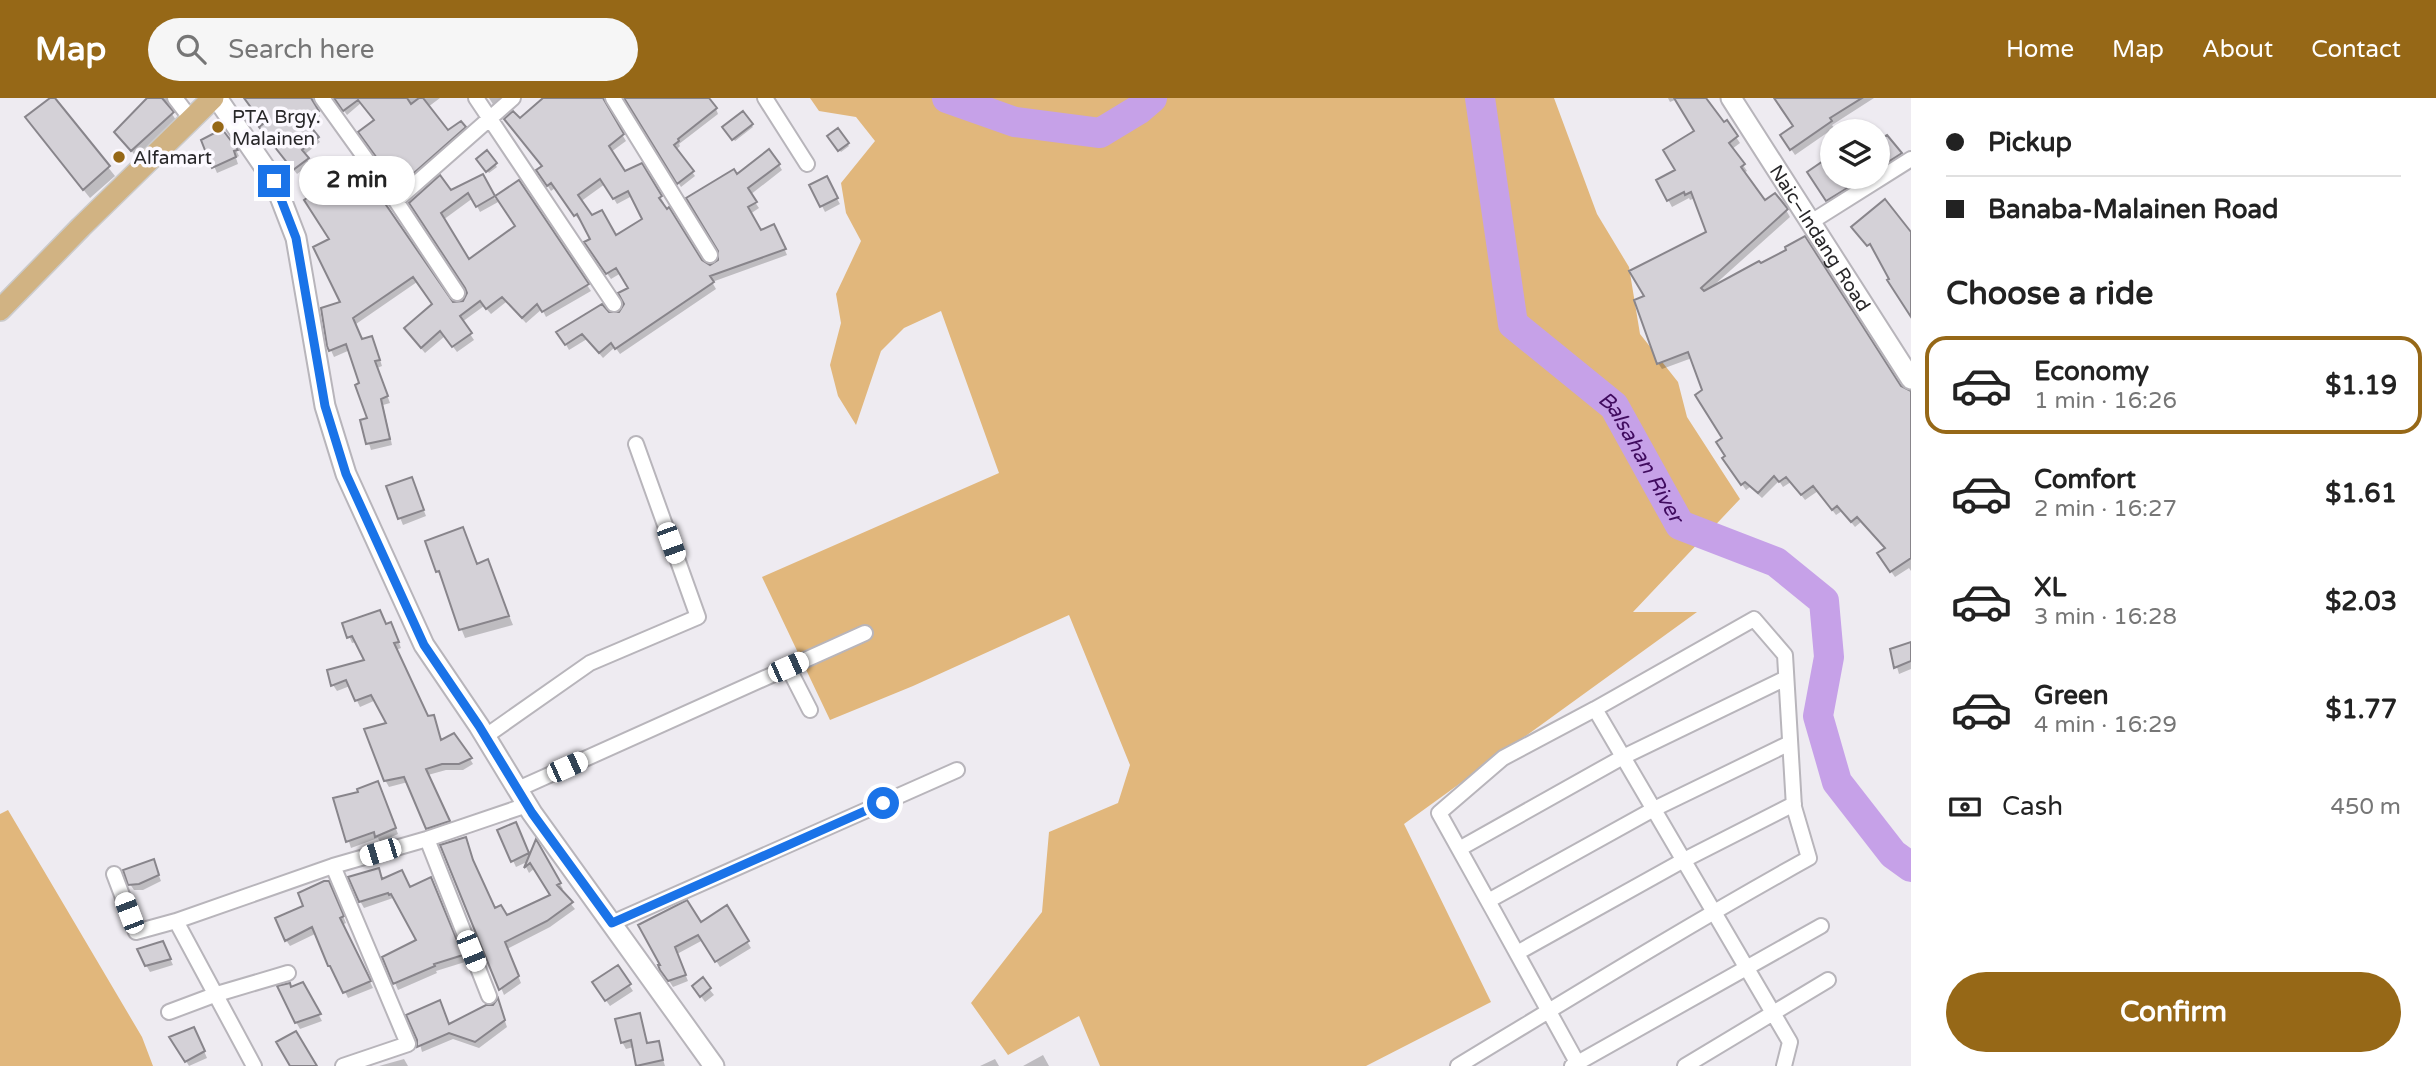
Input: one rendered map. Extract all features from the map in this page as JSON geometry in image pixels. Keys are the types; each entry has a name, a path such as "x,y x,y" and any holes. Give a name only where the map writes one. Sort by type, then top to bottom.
{"main road":[{"path":"0,310 215,98"}],"street":[{"path":"174,98 191,119"},
{"path":"215,98 274,181 296,238 325,406 346,474 424,645 522,797 714,1066"},
{"path":"322,98 396,201 457,293"},
{"path":"476,98 614,304"},
{"path":"396,201 513,98"},
{"path":"613,98 710,255"},
{"path":"765,98 807,164"},
{"name":"Naic–Indang Road","path":"1731,98 1911,379"},
{"path":"1811,222 1911,159"},
{"path":"485,736 590,663 698,617 636,444"},
{"path":"1458,1066 1549,1011 1714,911 1809,858 1794,804 1785,655 1754,619 1503,758 1439,813 1549,1011 1576,1065 1821,926"},
{"path":"114,874 136,932 176,921 333,866 427,839 522,797 788,667 865,633"},
{"path":"788,667 810,710"},
{"path":"1459,849 1623,757 1786,678"},
{"path":"1595,709 1790,1042 1784,1066"},
{"path":"1488,901 1654,809 1790,743"},
{"path":"612,923 957,770"},
{"path":"1517,953 1684,860 1794,804"},
{"path":"427,839 489,996"},
{"path":"333,866 408,1044 343,1066"},
{"path":"176,921 254,1066"},
{"path":"169,1012 217,994 288,973"},
{"path":"1685,1066 1828,980"}],"shaded area":[{"path":"810,98 1554,98 1597,214 1629,267 1640,334 1678,382 1687,417 1740,499 1633,612 1697,612 1404,824 1491,1002 1366,1066 1100,1066 1079,1016 1008,1055 971,1003 1042,912 1049,832 1118,803 1130,765 1069,615 913,686 830,720 762,577 999,473 941,311 904,328 881,351 856,425 838,396 830,365 841,323 836,294 861,241 846,213 841,183 875,141 856,117 819,111"},
{"path":"8,810 142,1037 153,1066 0,1066 0,814"}],"building":[{"path":"50,98 55,98 110,166 83,190 25,117"},
{"path":"147,98 162,98 174,112 131,151 114,132"},
{"path":"244,98 311,98 319,111 306,121 319,137 302,150 309,158 293,170 259,127 263,124"},
{"path":"334,98 407,98 411,104 423,98 448,130 461,121 466,127 398,187 358,132 374,120 358,100 343,111"},
{"path":"543,98 603,98 624,134 609,146 625,171 642,163 662,196 659,198 667,209 669,207 702,260 710,265 718,260 718,251 686,198 734,169 737,174 769,149 780,164 748,188 757,202 748,207 761,230 774,224 786,249 710,276 714,282 615,349 611,343 599,353 582,334 565,345 556,332 602,304 609,312 619,312 624,304 618,293 628,288 616,268 606,274 584,242 590,239 577,214 574,216 551,183 547,186 536,170 542,166 504,119 513,111 520,118","holes":["600,179 613,199 628,191 642,219 616,235 602,210 592,215 578,195"]},
{"path":"624,98 709,98 717,108 674,145 694,171 677,184"},
{"path":"1674,98 1706,98 1738,136 1729,143 1745,164 1741,167 1765,200 1775,193 1788,209 1701,288 1704,291 1759,261 1761,263 1805,236 1901,386 1911,391 1911,558 1890,572 1877,553 1885,548 1857,517 1851,522 1837,506 1832,510 1813,486 1801,495 1786,477 1779,482 1774,476 1758,493 1745,482 1741,485 1722,458 1725,456 1716,442 1722,438 1695,395 1702,390 1688,352 1657,364 1634,300 1644,296 1629,271 1706,232 1691,192 1685,195 1684,192 1667,201 1656,180 1675,170 1663,150 1694,131"},
{"path":"1774,98 1862,98 1831,119 1820,119 1820,129 1790,150 1780,135 1793,126"},
{"path":"743,111 753,124 732,140 722,127"},
{"path":"838,128 849,143 838,151 827,136"},
{"path":"222,129 238,150 234,151 236,157 212,168 201,140"},
{"path":"1890,139 1902,153 1890,161"},
{"path":"487,150 497,163 486,172 476,159"},
{"path":"334,158 343,170 355,160 453,302 463,301 467,293 465,288 409,203 440,175 451,190 483,174 495,196 519,180 589,284 542,312 537,304 522,318 502,297 486,309 480,301 460,316 472,333 452,347 440,331 421,348 404,328 432,304 413,277 353,318 362,339 372,336 380,360 375,361 388,396 381,399 390,439 366,444 360,420 367,418 355,385 359,383 346,344 329,351 327,346 321,308 340,302 313,247 329,239 304,200 320,189 310,177","holes":["468,193 476,207 495,196 515,226 469,259 441,213"]},
{"path":"1820,163 1820,189 1846,189 1826,201 1807,172"},
{"path":"827,176 838,198 820,207 809,185"},
{"path":"1885,199 1911,232 1911,317 1887,280 1889,279 1870,244 1867,246 1851,227"},
{"path":"412,477 424,510 398,519 386,486"},
{"path":"463,527 477,564 488,559 509,616 459,630 439,571 436,572 425,541"},
{"path":"380,610 386,624 391,622 399,642 394,643 428,716 434,715 441,740 454,733 472,758 459,764 442,764 426,769 450,821 426,829 404,777 384,781 364,729 386,723 371,695 355,701 346,680 331,686 327,670 364,660 352,636 347,638 342,623"},
{"path":"1911,642 1911,661 1894,668 1890,649"},
{"path":"378,781 396,828 375,837 374,832 346,842 333,798 358,792 357,789"},
{"path":"516,822 529,853 511,862 497,830"},
{"path":"466,837 473,860 495,908 501,905 507,915 550,895 530,863 524,868 536,839 561,883 557,885 573,902 547,921 505,942 519,976 499,990 440,845"},
{"path":"154,859 159,875 139,884 128,885 123,870"},
{"path":"379,868 382,879 402,870 410,887 431,877 463,955 434,964 435,966 393,984 382,957 416,940 391,894 359,902 348,877"},
{"path":"329,881 344,916 340,918 371,981 343,993 312,927 285,941 275,918 303,906 298,893"},
{"path":"687,900 701,922 727,905 749,941 715,962 698,935 675,947 686,975 668,981 638,925"},
{"path":"163,941 171,959 145,966 137,949"},
{"path":"618,965 631,984 605,1001 592,982"},
{"path":"703,977 711,988 700,997 692,986"},
{"path":"303,982 321,1014 295,1023 277,986 290,983 291,987"},
{"path":"498,998 505,1020 475,1042 449,1033 417,1047 417,1040 406,1015 440,1000 449,1024 486,1005 493,1005"},
{"path":"640,1013 647,1043 659,1041 663,1060 636,1066 631,1040 621,1043 615,1019"},
{"path":"194,1027 205,1051 185,1062 169,1037"},
{"path":"296,1031 317,1066 290,1066 276,1042"}],"waterway":[{"name":"Balsahan River","path":"947,98 1015,122 1100,133 1138,110 1152,98"},
{"name":"Balsahan River","path":"1480,98 1513,324 1614,406 1680,525 1776,562 1824,601 1829,657 1818,716 1837,782 1893,854 1911,867"}],"place":[{"name":"PTA Brgy. Malainen","path":"218,127"},
{"name":"Alfamart","path":"119,157"}],"route":[{"path":"274,181 296,238 325,406 346,474 424,645 479,726 532,813 612,923 883,803"}]}
